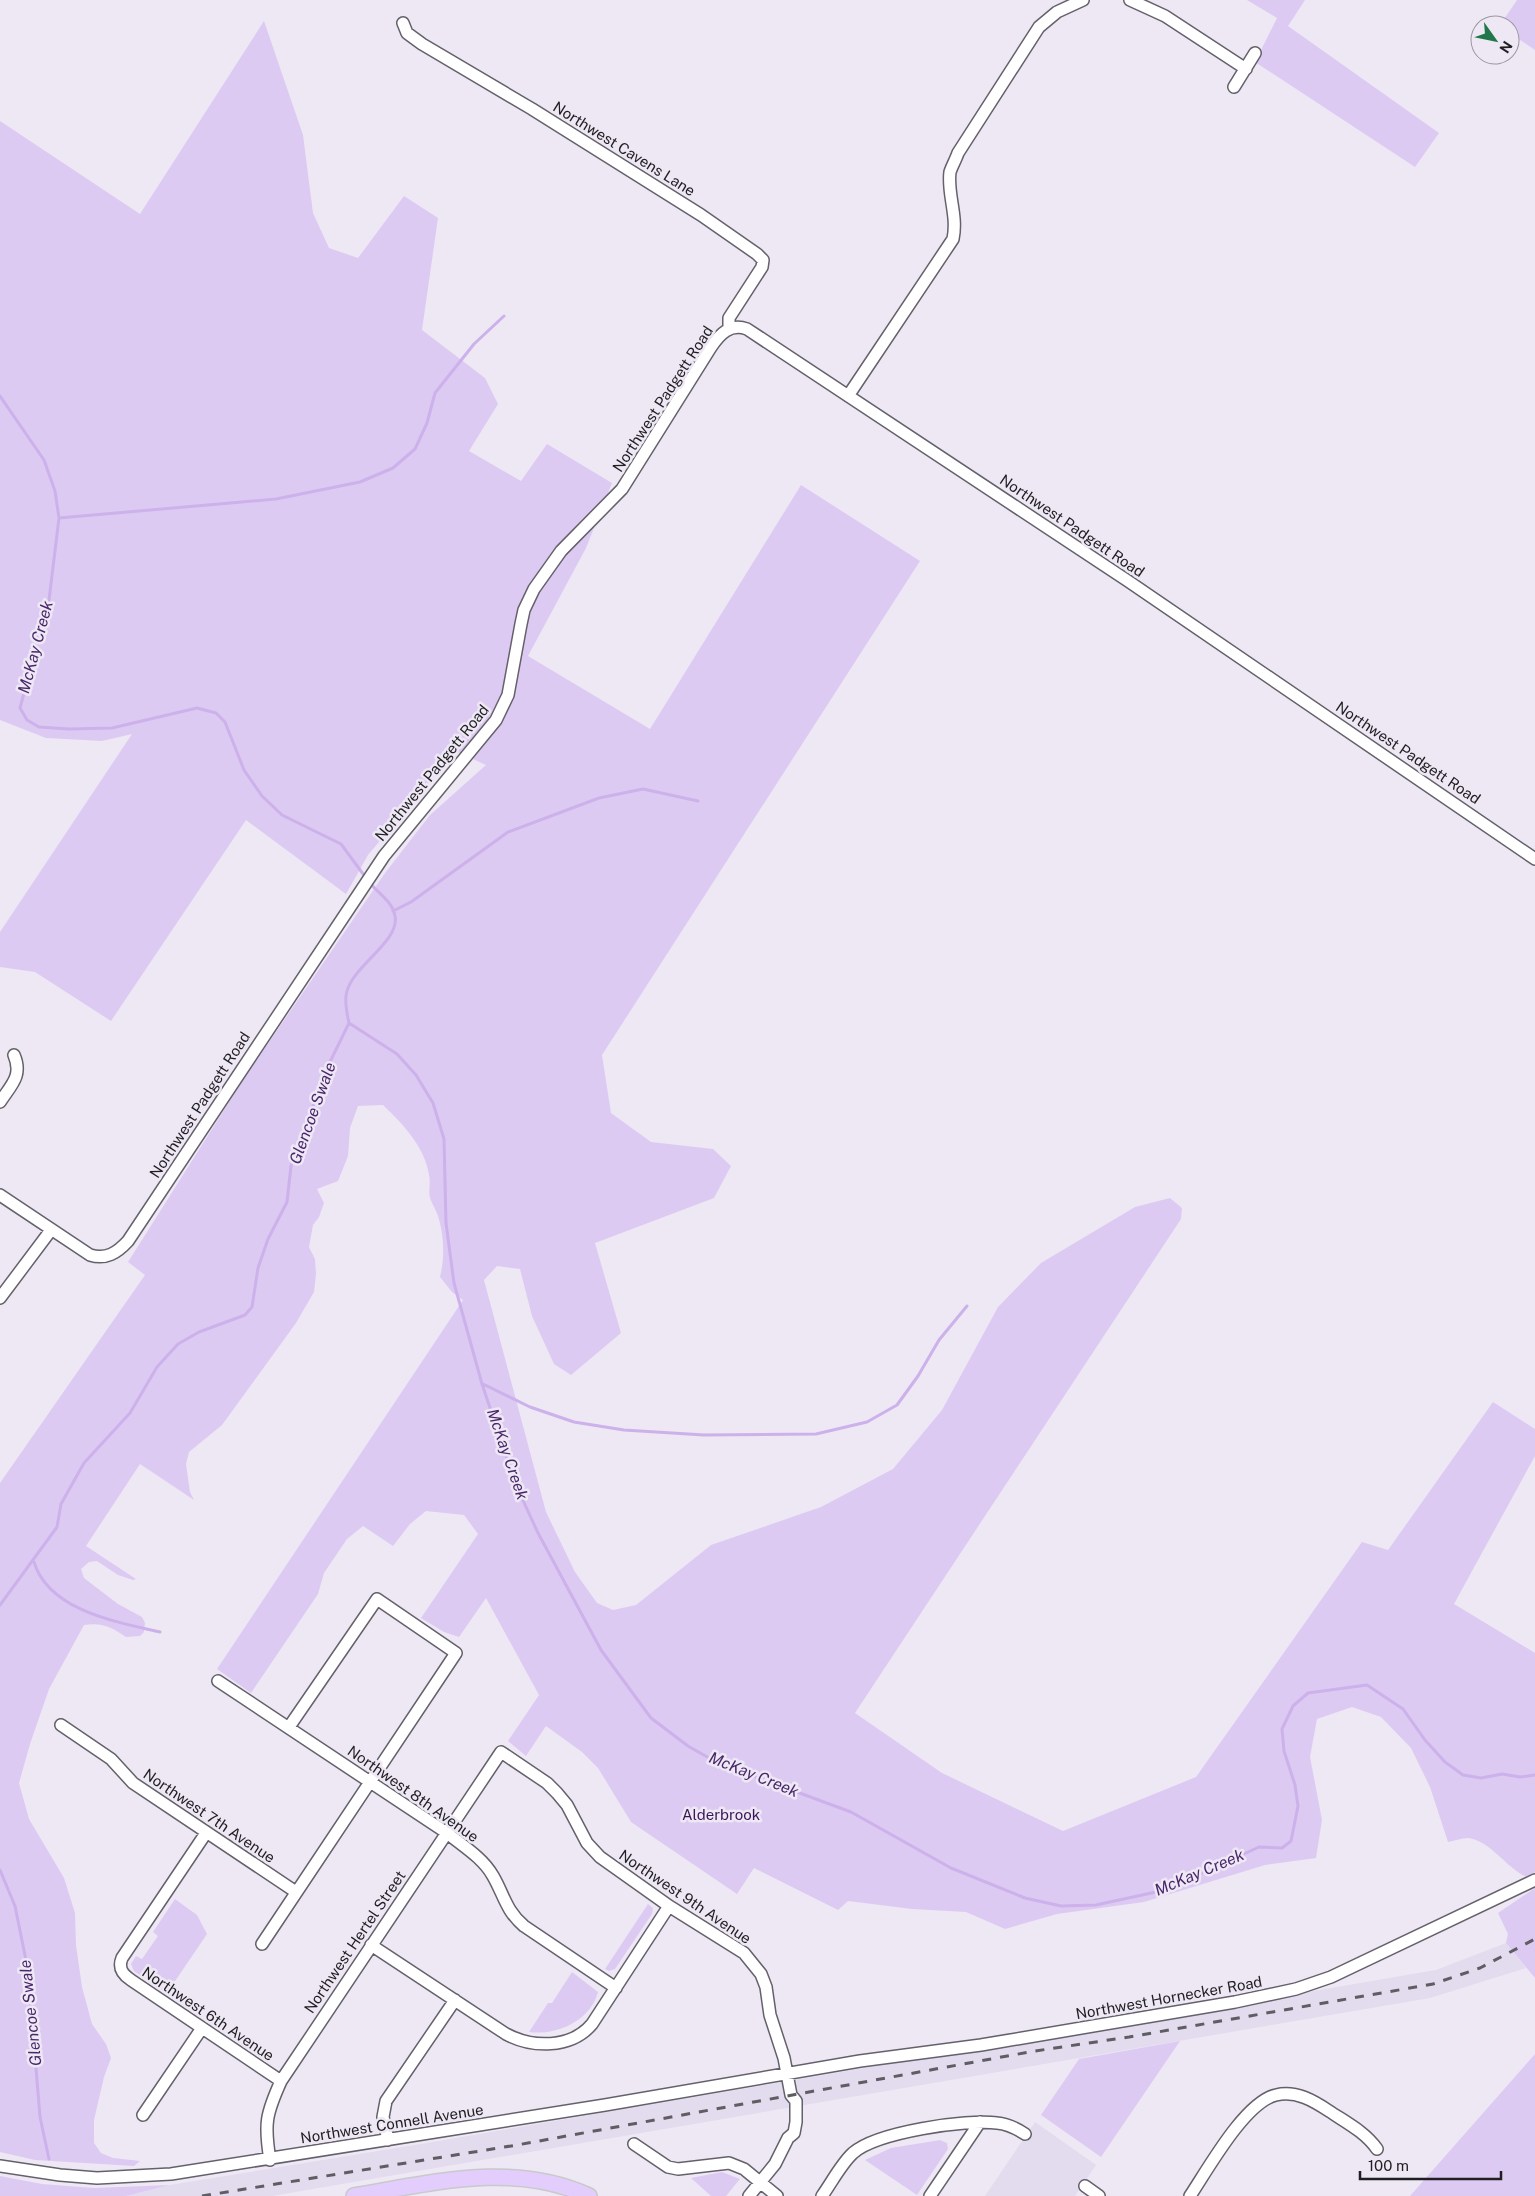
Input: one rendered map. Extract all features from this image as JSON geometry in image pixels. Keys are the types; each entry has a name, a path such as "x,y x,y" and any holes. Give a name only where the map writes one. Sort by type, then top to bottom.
{"main road":[{"path":"354,2196 458,2179 491,2177 529,2178 579,2194"}],"street":[{"path":"848,396 953,240 956,223 950,171 958,153 1039,27 1057,12 1083,0"},
{"path":"1130,0 1165,16 1246,69"},
{"name":"Northwest Cavens Lane","path":"403,23 408,34 422,44 538,113 701,215 757,254 763,260 762,267 730,318 729,328"},
{"path":"1234,87 1255,53"},
{"name":"Northwest Padgett Road","path":"51,1230 90,1255 106,1256 122,1247 135,1231 384,856 496,720 502,710 509,689 524,610 541,578 566,546 622,489 718,337 734,326 747,329 848,396 1249,663 1535,859"},
{"path":"0,1102 18,1074 18,1063 14,1055"},
{"path":"0,1195 51,1230 0,1298"},
{"path":"262,1944 456,1653 377,1599 289,1727"},
{"name":"Northwest 8th Avenue","path":"218,1680 447,1832 480,1860 493,1875 513,1916 524,1926 616,1988"},
{"name":"Northwest 7th Avenue","path":"61,1725 111,1759 133,1784 296,1892"},
{"name":"Northwest Hertel Street","path":"270,2160 265,2129 268,2108 281,2081 501,1752"},
{"name":"Northwest 9th Avenue","path":"501,1752 547,1783 558,1793 567,1805 587,1843 600,1858 669,1906 730,1944 753,1962 761,1974 766,1987 770,2015 788,2073 791,2095 796,2101 796,2122 794,2133 788,2138 779,2157 762,2182 749,2196"},
{"name":"Northwest 6th Avenue","path":"206,1833 122,1958 121,1969 126,1977 281,2081"},
{"name":"Northwest Hornecker Road","path":"788,2073 866,2060 981,2045 1283,1992 1314,1983 1355,1967 1535,1880"},
{"path":"372,1945 506,2034 520,2041 538,2044 555,2043 577,2037 586,2031 669,1906"},
{"path":"388,2140 383,2117 386,2101 455,2000"},
{"path":"144,2115 202,2028"},
{"name":"Northwest Connell Avenue","path":"0,2166 60,2175 127,2178 171,2174 270,2160 788,2073"},
{"path":"1190,2196 1243,2118 1258,2103 1276,2095 1296,2094 1314,2101 1369,2138 1377,2149"},
{"path":"822,2196 856,2151 879,2138 892,2134 980,2122 1008,2125 1025,2134"},
{"path":"930,2196 980,2122"},
{"path":"634,2144 668,2168 678,2169 728,2163 744,2169 777,2196"},
{"path":"1085,2186 1099,2196"}],"shaded area":[{"path":"1506,1943 1526,1968 1430,1998 272,2196 126,2196 170,2185 427,2143 1436,1970"},
{"path":"1035,2122 1096,2165 1075,2196 985,2196"}],"green space":[{"path":"1247,0 1305,0 1288,26 1439,133 1415,167 1255,62 1277,18"},
{"path":"1517,0 1535,0 1535,50 1520,40 1520,15 1507,15"},
{"name":"Alderbrook","path":"264,21 303,135 313,213 329,248 358,258 404,196 438,218 422,330 485,378 498,404 469,451 521,481 547,444 612,483 586,548 528,656 650,729 801,485 920,561 602,1055 611,1113 651,1142 713,1149 731,1166 714,1198 595,1243 621,1333 571,1375 554,1364 532,1316 520,1269 497,1266 484,1280 546,1512 575,1572 597,1603 613,1610 636,1605 711,1545 821,1507 893,1469 942,1410 998,1307 1041,1263 1135,1207 1170,1198 1182,1208 1181,1219 855,1713 942,1773 1063,1831 1196,1777 1362,1542 1388,1550 1493,1402 1535,1429 1535,1456 1454,1604 1535,1653 1535,1872 1527,1877 1491,1849 1476,1840 1466,1838 1448,1842 1430,1787 1411,1748 1381,1717 1352,1707 1317,1719 1310,1757 1322,1820 1316,1858 1265,1865 1144,1902 1057,1914 1005,1929 966,1912 912,1909 848,1901 838,1910 754,1868 737,1894 631,1822 598,1768 582,1752 546,1726 526,1756 508,1741 539,1695 486,1598 459,1637 444,1632 421,1618 478,1534 464,1515 426,1511 410,1524 393,1546 363,1526 347,1539 324,1573 318,1594 251,1693 217,1669 463,1300 452,1292 440,1277 443,1254 442,1231 430,1198 430,1178 427,1165 418,1145 383,1105 358,1106 350,1128 348,1156 338,1181 317,1189 324,1203 319,1217 313,1225 309,1247 315,1259 314,1292 296,1323 222,1425 189,1452 186,1464 190,1492 194,1500 140,1464 86,1546 136,1579 133,1580 118,1575 97,1561 89,1562 81,1569 84,1578 118,1604 142,1617 145,1623 144,1632 140,1636 126,1637 106,1626 96,1624 84,1625 49,1689 19,1783 29,1819 64,1878 75,1913 76,1945 82,1987 92,2024 106,2044 111,2058 104,2077 94,2120 94,2143 101,2153 113,2158 140,2161 134,2166 35,2160 0,2152 0,1483 145,1275 128,1262 243,1080 385,873 430,815 486,765 455,751 368,855 346,894 246,820 111,1021 35,972 0,967 0,932 132,734 102,741 46,738 0,720 0,121 140,214"},
{"path":"1535,1888 1535,1978 1506,1943 1508,1934 1498,1913"},
{"path":"175,1899 197,1915 207,1934 167,1993 134,1971 131,1964 136,1956 142,1959 158,1936 153,1932"},
{"path":"648,1904 653,1908 652,1914 615,1969 609,1971 605,1969"},
{"path":"572,1972 598,1992 588,2011 571,2024 561,2028 540,2033 529,2032 548,2003 552,2003"},
{"path":"1180,2041 1101,2157 1041,2115 1079,2059"},
{"path":"1535,2054 1535,2196 1410,2196"},
{"path":"940,2140 947,2143 948,2149 917,2195 865,2160 891,2148"},
{"path":"722,2172 740,2179 726,2196 711,2196 691,2178"},
{"path":"0,2176 42,2184 94,2188 170,2185 126,2196 0,2196"}],"waterway":[{"path":"59,518 276,499 360,482 393,468 415,449 427,423 435,393 474,344 504,316"},
{"name":"McKay Creek","path":"0,396 44,460 55,491 59,518 48,608 33,646 31,667 20,708 27,720 39,727 69,729 112,728 197,708 216,713 225,722 244,770 262,796 282,815 341,844 366,878"},
{"path":"393,911 411,902 508,832 599,798 643,789 698,801"},
{"name":"McKay Creek","path":"370,883 385,898 394,911 394,926 390,936 349,985 346,996 346,1010 349,1023 397,1054 416,1075 433,1103 444,1139 446,1223 454,1283 482,1384 516,1485 538,1533 601,1650 651,1718 688,1746 716,1762 851,1812 951,1868 1025,1898 1061,1906 1096,1905 1165,1890 1259,1847 1282,1848 1291,1841 1298,1806 1295,1785 1284,1751 1282,1729 1293,1706 1308,1693 1367,1685 1403,1709 1425,1740 1445,1762 1463,1775 1481,1778 1502,1774 1520,1777 1535,1775"},
{"name":"Glencoe Swale","path":"0,1605 57,1527 61,1504 84,1463 130,1413 157,1367 178,1344 199,1332 245,1315 252,1307 258,1268 268,1239 287,1202 291,1166 327,1068 349,1023"},
{"path":"483,1384 530,1407 574,1422 624,1430 704,1435 816,1434 867,1422 897,1405 918,1376 939,1340 967,1306"},
{"path":"34,1562 42,1579 54,1592 69,1603 86,1612 124,1624 160,1632"},
{"name":"Glencoe Swale","path":"0,1870 15,1906 28,1970 40,2117 49,2159"}],"railway":[{"path":"202,2196 517,2145 1035,2051 1129,2037 1433,1984 1480,1968 1535,1939"}]}
